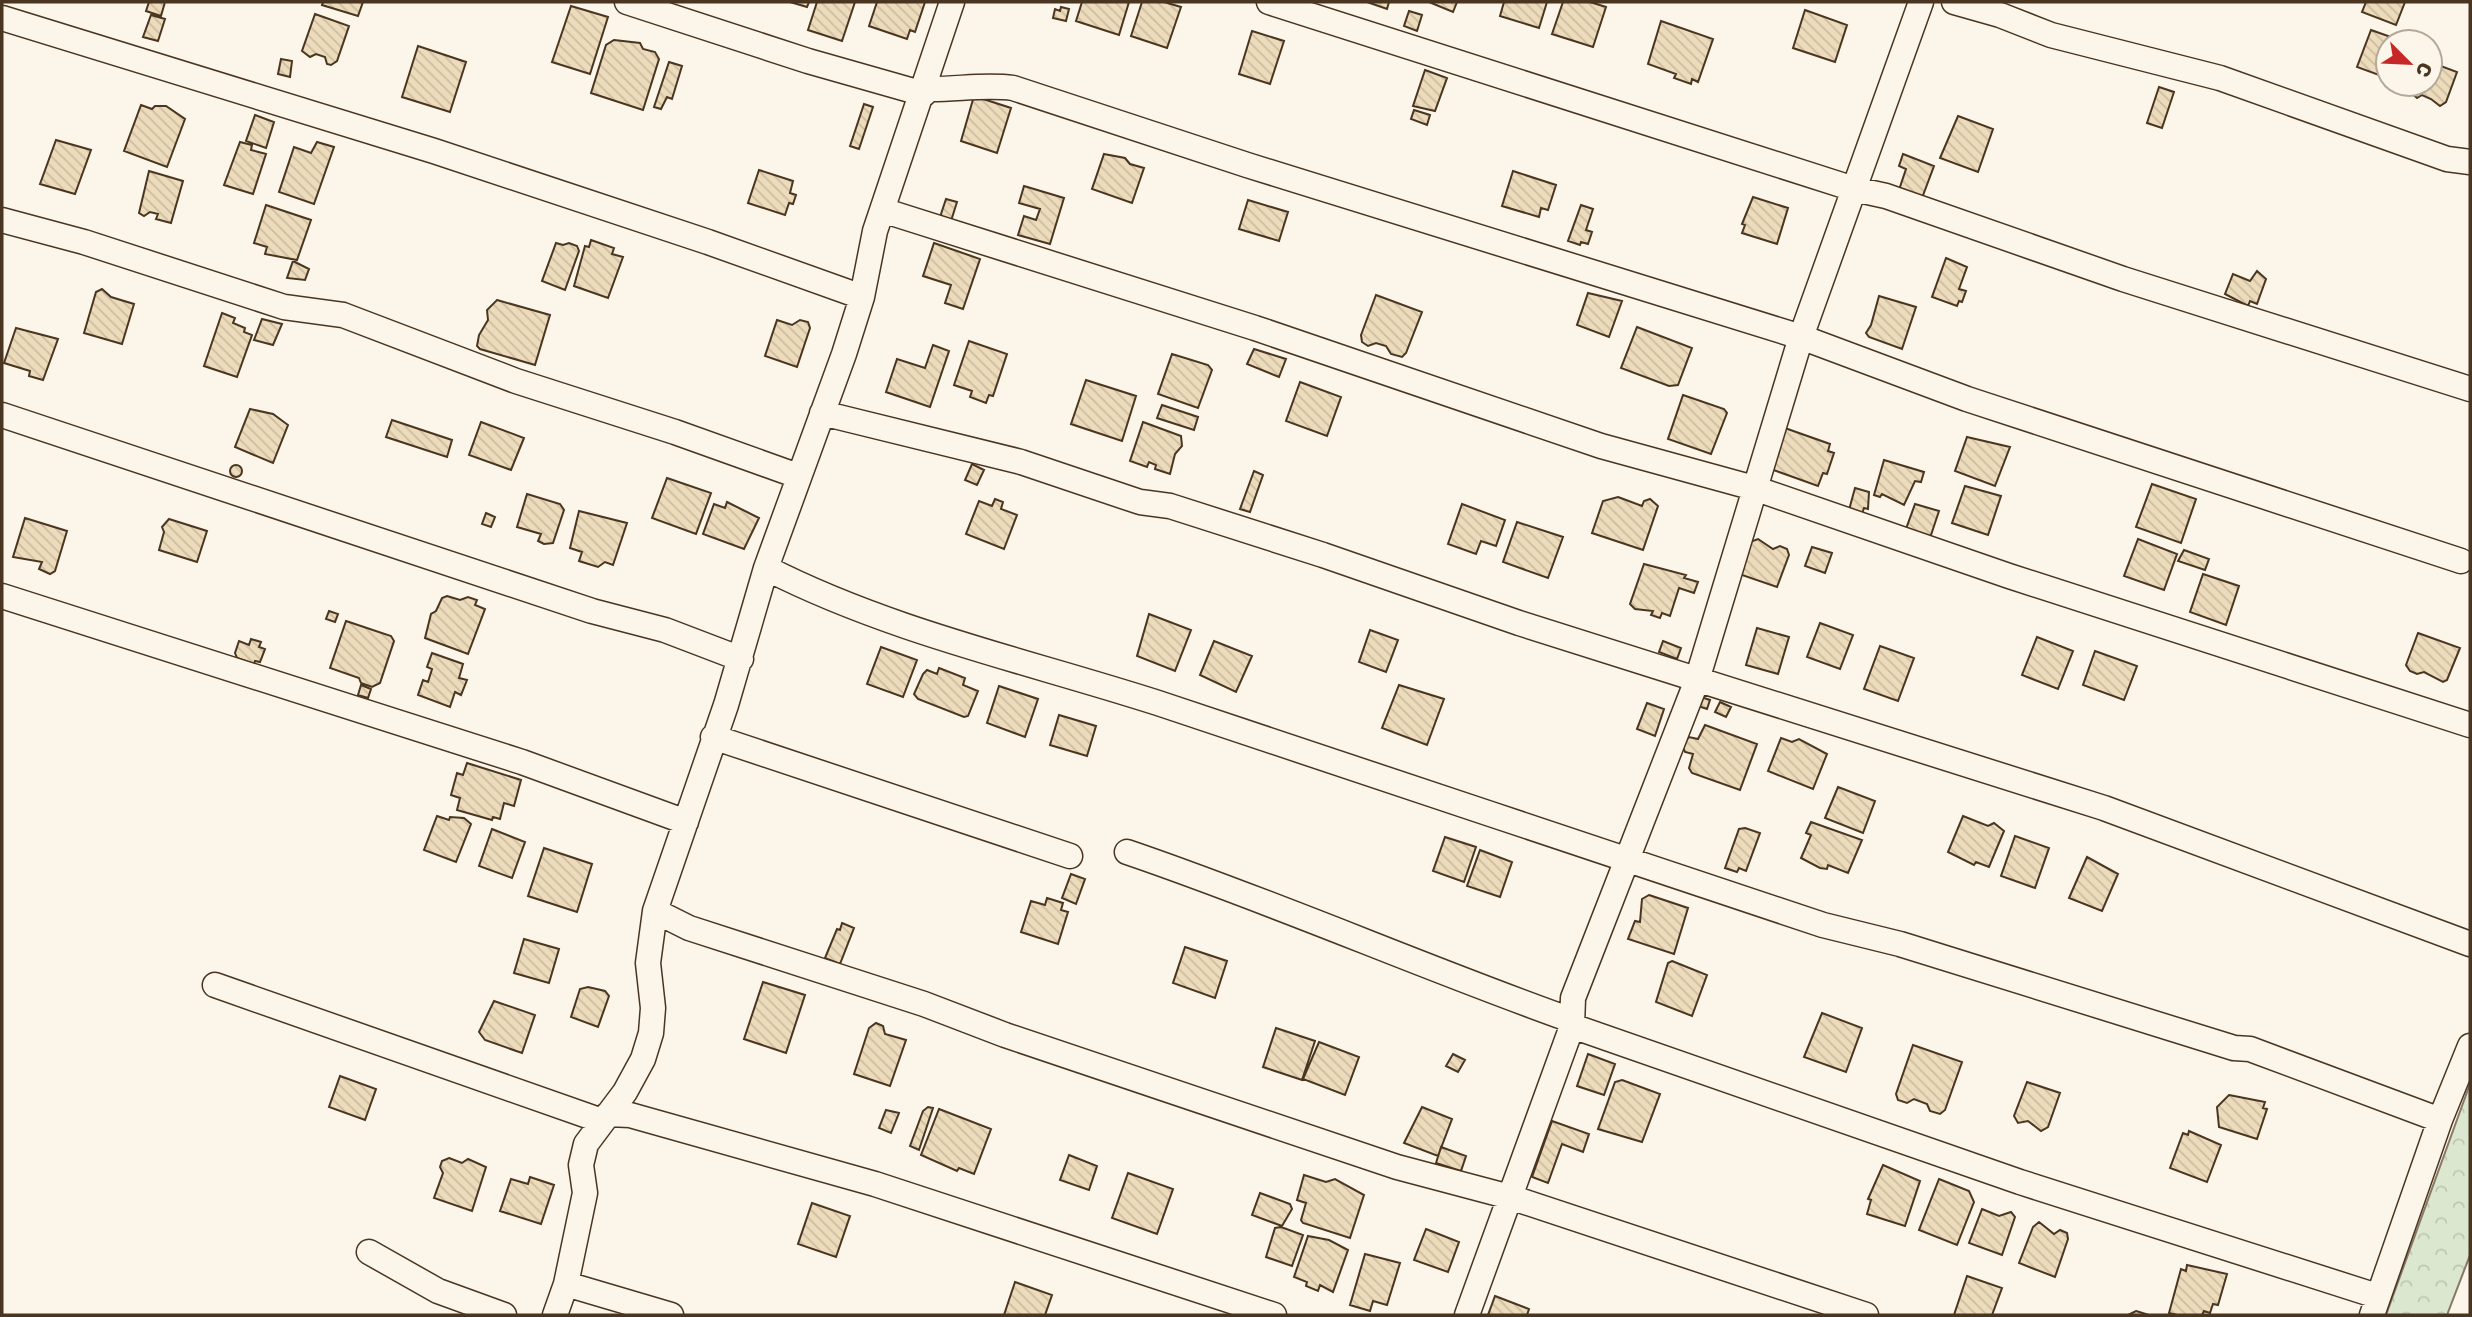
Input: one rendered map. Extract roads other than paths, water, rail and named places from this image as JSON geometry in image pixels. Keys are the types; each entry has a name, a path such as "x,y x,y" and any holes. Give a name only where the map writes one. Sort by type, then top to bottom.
{"street":[{"path":"628,2 808,61 924,92 965,91 988,85 1013,88 1260,170 1801,337 1967,399 2461,561"},
{"path":"555,1315 566,1284 584,1193 581,1164 586,1144 625,1092 643,1059 651,1032 653,1008 648,963 655,911 741,659 766,568 862,297 875,231 924,92 952,2"},
{"path":"1269,2 1854,189 1886,196 2123,279 2470,390"},
{"path":"1467,1315 1571,1023 1573,998 1697,680 1801,337 1921,2"},
{"path":"1954,2 2000,15 2051,35 2220,78 2447,159 2470,162"},
{"path":"2,18 421,147 708,242 862,297"},
{"path":"882,210 1255,328 1601,446 1754,488 2033,584 2470,725"},
{"path":"2,220 84,242 284,306 343,315 516,381 675,432 798,476"},
{"path":"822,413 973,449 1140,502 1170,506 1697,680 2104,808 2470,944"},
{"path":"2,415 592,611 665,630 741,659"},
{"path":"766,568 822,597 875,617 1159,703 1823,925 1900,944 2234,1048 2250,1049 2440,1120"},
{"path":"2,596 522,762 686,822"},
{"path":"713,737 1070,856"},
{"path":"1127,852 1224,886 1571,1023 2375,1306 2440,1120 2470,1046"},
{"path":"655,911 690,928 924,1004 1005,1035 1384,1162 1510,1197 1866,1315"},
{"path":"215,985 605,1118 630,1115 874,1184 1274,1315"},
{"path":"369,1252 438,1291 504,1315"},
{"path":"566,1284 671,1315"}]}
